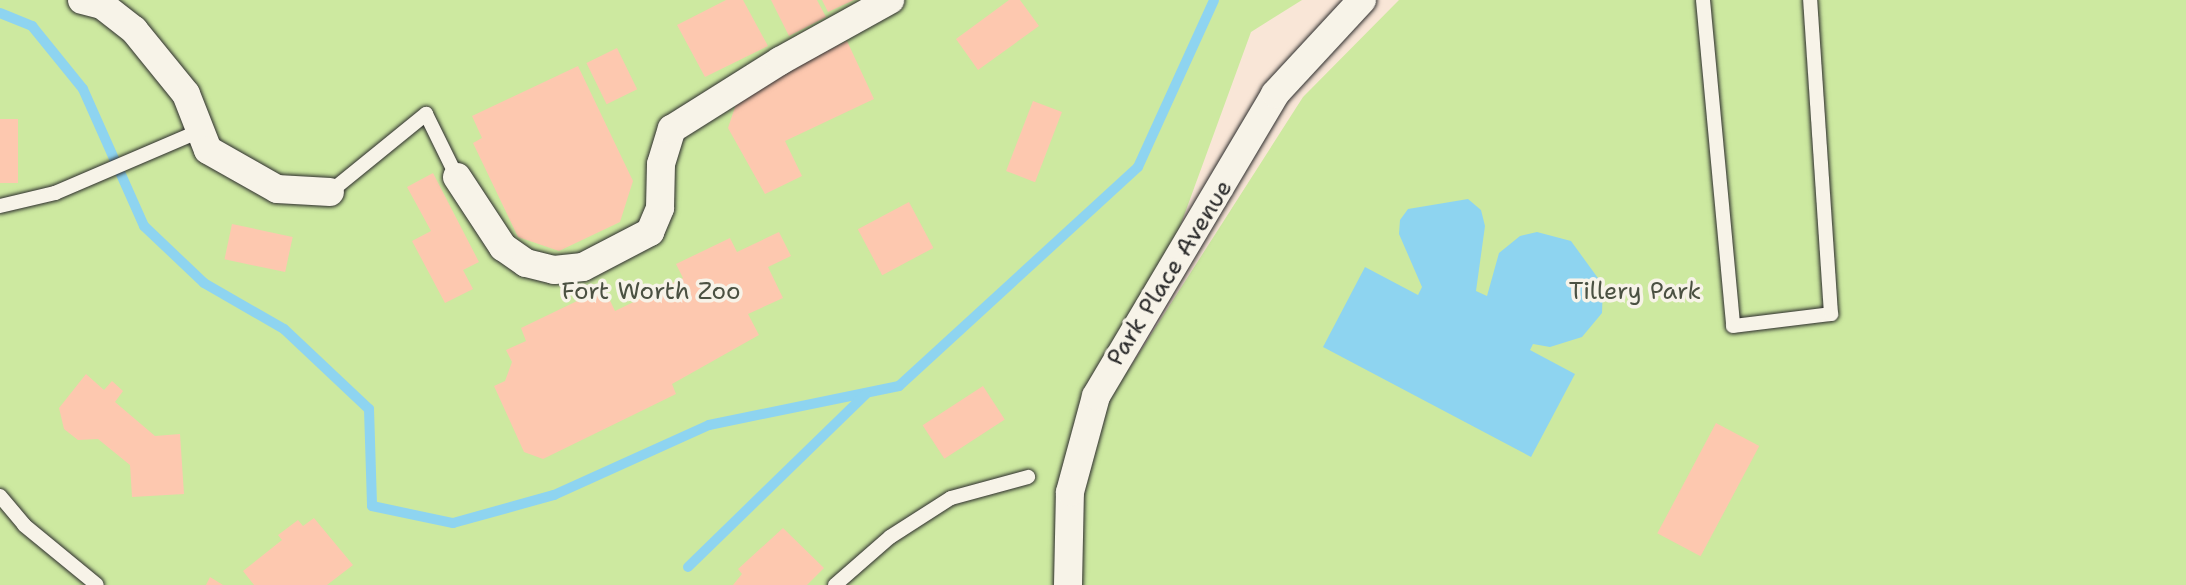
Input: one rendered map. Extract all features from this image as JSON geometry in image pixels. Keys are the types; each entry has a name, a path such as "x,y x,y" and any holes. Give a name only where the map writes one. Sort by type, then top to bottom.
{"street":[{"path":"82,0 102,5 134,30 186,94 208,150 276,189 330,191"},
{"path":"457,177 502,247 535,265 554,270 583,267 650,232 660,208 661,164 672,129 780,61 890,0"},
{"name":"Park Place Avenue","path":"1068,585 1070,492 1096,396 1275,94 1362,0"}],"lane":[{"path":"1703,0 1733,326 1831,314 1810,0"},
{"path":"330,191 426,114 457,177"},
{"path":"0,206 55,193 200,131"},
{"path":"835,585 890,537 951,498 1028,477"},
{"path":"0,496 24,525 97,585"}],"green space":[{"path":"0,0 1302,0 1251,32 1127,372 1303,97 1399,0 2186,0 2186,585 0,585"}],"water":[{"path":"1468,199 1481,210 1485,226 1476,291 1487,296 1499,253 1520,236 1537,232 1571,241 1603,285 1602,313 1582,337 1550,347 1533,344 1530,350 1575,374 1531,457 1323,347 1365,267 1418,295 1422,287 1399,234 1400,220 1408,209"}],"building":[{"path":"726,0 743,0 768,46 705,77 677,25"},
{"path":"771,0 817,0 826,17 789,36"},
{"path":"822,0 854,0 828,12"},
{"path":"1009,0 1020,0 1039,26 978,70 956,39"},
{"path":"847,41 874,99 785,141 802,176 765,194 728,128 740,92"},
{"path":"617,48 637,89 607,104 586,63"},
{"path":"578,66 633,181 620,222 559,251 518,237 473,143 482,138 472,116"},
{"path":"1033,101 1062,112 1035,182 1006,171"},
{"path":"0,119 18,119 18,183 0,183"},
{"path":"433,173 479,262 463,270 473,289 445,303 412,241 431,231 407,187"},
{"path":"909,202 933,248 882,275 858,229"},
{"path":"232,224 293,237 285,272 225,259"},
{"path":"779,232 791,256 768,267 783,298 748,314 759,335 672,384 676,394 543,459 524,452 494,386 505,381 512,362 506,350 526,341 521,328 604,288 615,311 683,278 676,264 730,238 737,252"},
{"path":"86,374 104,390 112,381 123,391 115,402 155,436 180,434 184,494 132,497 130,465 98,439 78,440 64,429 59,408"},
{"path":"983,386 1005,420 944,459 923,425"},
{"path":"1716,423 1759,446 1701,556 1657,533"},
{"path":"314,518 353,565 327,585 254,585 243,571 282,540 278,535 298,520 303,526"},
{"path":"783,528 824,568 807,585 733,585 742,574 738,569"},
{"path":"210,577 223,585 206,585"}],"waterway":[{"path":"0,13 32,26 83,89 144,226 204,283 284,329 369,409 372,506 453,523 554,495 709,425 899,386 1138,167 1214,0"},
{"path":"688,567 866,394"}],"park label":[{"name":"Fort Worth Zoo","path":"651,292"},
{"name":"Tillery Park","path":"1635,292"}]}
